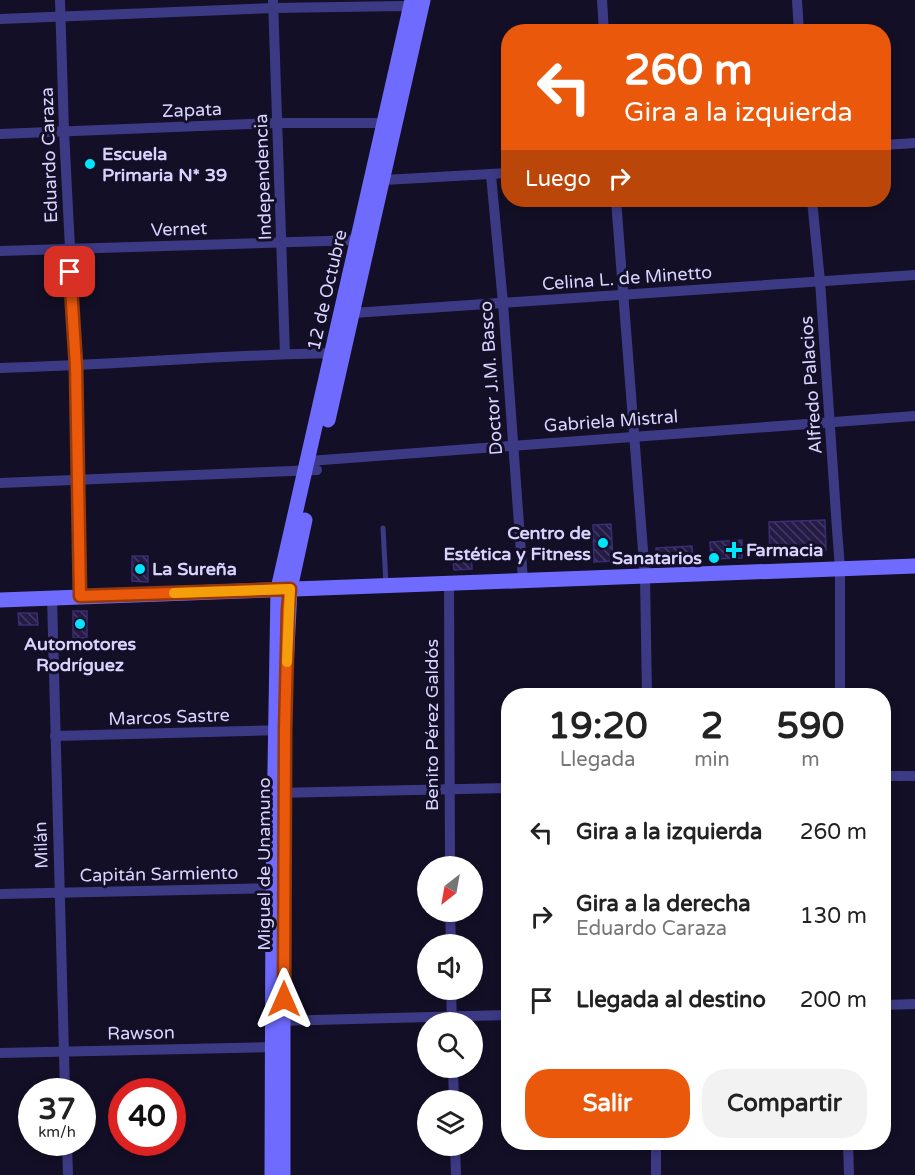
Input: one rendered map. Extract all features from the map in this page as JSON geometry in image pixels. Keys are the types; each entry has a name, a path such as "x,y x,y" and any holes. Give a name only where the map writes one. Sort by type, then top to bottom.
{"street":[{"name":"Eduardo Caraza","path":"60,0 69,248 76,366 80,596"},
{"path":"602,0 604,24"},
{"path":"797,0 798,24"},
{"path":"0,19 60,18 273,4 416,4"},
{"name":"Independencia","path":"273,4 285,354"},
{"name":"12 de Octubre","path":"348,312 358,240 384,123 416,4"},
{"name":"12 de Octubre","path":"284,589 337,355 384,180 416,4"},
{"name":"Zapata","path":"0,134 278,123 384,123"},
{"path":"891,145 915,143"},
{"path":"384,180 501,174"},
{"name":"Doctor J.M. Basco","path":"491,175 503,303 522,580"},
{"path":"617,207 645,576 647,688"},
{"name":"Alfredo Palacios","path":"813,207 840,568 840,688"},
{"name":"Vernet","path":"0,251 358,240"},
{"name":"Celina L. de Minetto","path":"348,312 915,275"},
{"path":"0,368 285,354 337,355"},
{"name":"Gabriela Mistral","path":"0,483 313,465 512,445 915,416"},
{"path":"0,600 915,566"},
{"name":"Benito Pérez Galdós","path":"449,583 450,856"},
{"name":"Miguel de Unamuno","path":"283,1175 278,1047 278,888 280,730 288,609 284,589"},
{"name":"Milán","path":"52,597 65,1078"},
{"name":"Marcos Sastre","path":"55,736 280,730"},
{"path":"891,776 915,776"},
{"path":"279,794 501,788"},
{"name":"Capitán Sarmiento","path":"0,894 278,888"},
{"path":"891,1005 915,1004"},
{"path":"483,1017 501,1016"},
{"path":"278,1021 417,1020"},
{"name":"Miguel de Unamuno","path":"272,1175 278,1047"},
{"name":"Rawson","path":"0,1053 278,1047"},
{"path":"656,1150 656,1175"},
{"path":"848,1150 849,1175"},
{"path":"67,1156 68,1175"},
{"path":"455,1156 456,1175"}],"lane":[{"path":"383,528 386,585"}],"building":[{"path":"825,520 826,550 819,556 770,557 769,522"},
{"name":"Centro de Estética y Fitness","path":"611,524 613,561 594,562 593,525"},
{"path":"742,540 742,558 711,559 710,542"},
{"path":"692,546 693,562 663,564 656,558 656,548"},
{"path":"471,551 472,569 454,570 452,552"},
{"name":"La Sureña","path":"132,556 148,556 148,582 132,581"},
{"name":"Automotores Rodríguez","path":"73,611 87,611 87,638 73,638"},
{"path":"18,613 37,613 38,625 19,625"}],"slow traffic":[{"path":"174,593 290,589 287,662"}],"place":[{"name":"Escuela Primaria N* 39","path":"90,164"},
{"name":"Centro de Estética y Fitness","path":"603,543"},
{"name":"Farmacia","path":"734,550"},
{"name":"Sanatarios","path":"714,558"},
{"name":"La Sureña","path":"140,569"},
{"name":"Automotores Rodríguez","path":"80,624"}],"route":[{"path":"70,272 76,366 80,596 290,589 285,730 284,999"}]}
